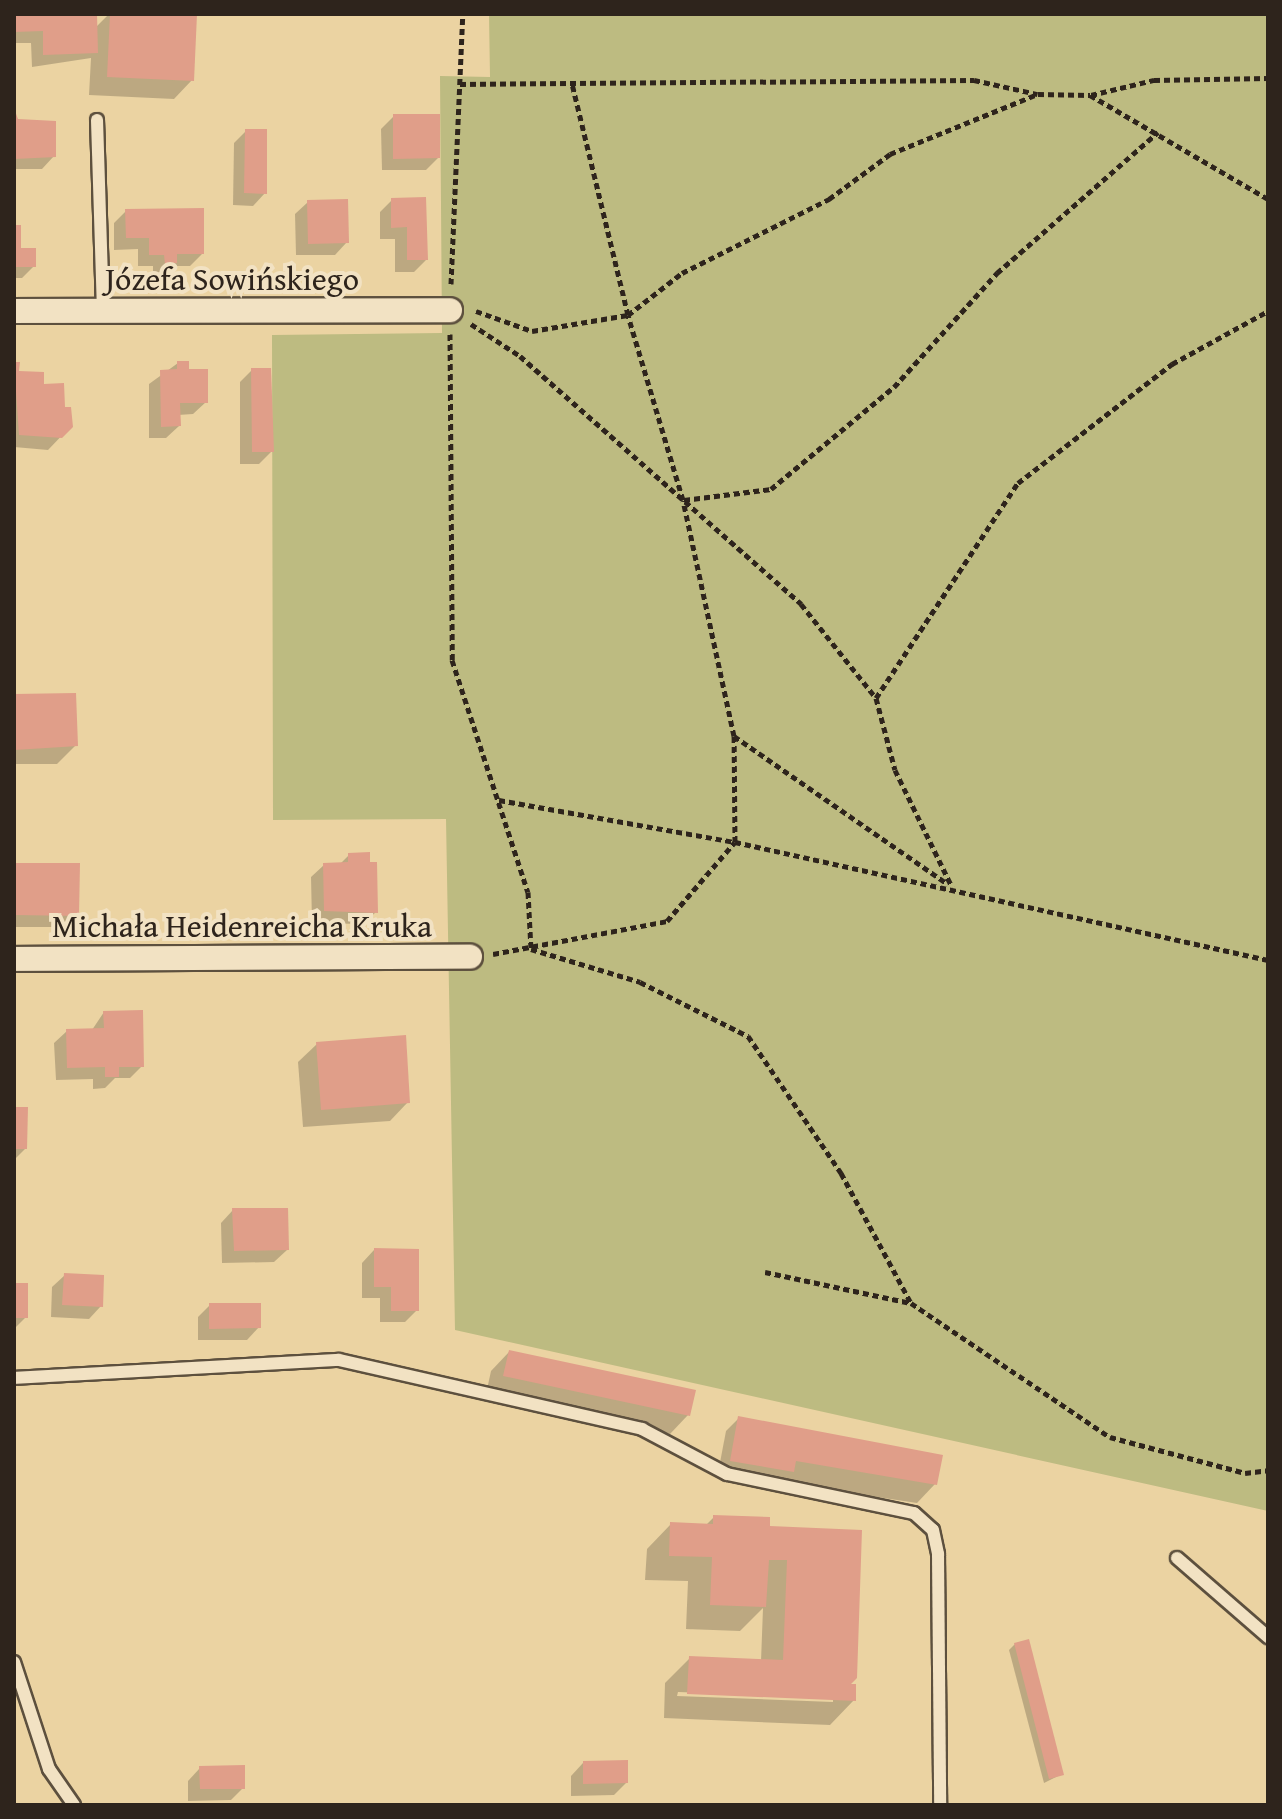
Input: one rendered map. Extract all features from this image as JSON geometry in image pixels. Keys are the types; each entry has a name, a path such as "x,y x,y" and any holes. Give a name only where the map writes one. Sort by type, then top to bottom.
{"street":[{"name":"Józefa Sowińskiego","path":"14,311 450,310"},
{"name":"Michała Heidenreicha Kruka","path":"14,959 470,957"}],"lane":[{"path":"97,120 103,311"},
{"path":"14,1378 339,1360 642,1429 727,1474 914,1513 933,1530 938,1554 940,1805"},
{"path":"1177,1558 1268,1637"},
{"path":"14,1662 49,1769 74,1805"}],"path":[{"path":"463,14 450,310 452,660 528,892 531,949"},
{"path":"460,84 974,80 1038,94 1090,95 1154,80 1268,78"},
{"path":"470,957 531,949 667,921 735,842 734,736 683,500 628,315 572,84"},
{"path":"450,310 476,311 532,331 628,315 682,273 816,206 890,154 1038,94"},
{"path":"1090,95 1268,199"},
{"path":"683,500 771,489 894,387 997,273 1158,132"},
{"path":"450,310 520,356 801,604 876,698 895,770 952,887"},
{"path":"876,698 1018,483 1172,364 1268,311"},
{"path":"734,736 952,887"},
{"path":"498,800 735,842 952,887 1268,960"},
{"path":"531,949 640,982 748,1036 841,1173 911,1303"},
{"path":"765,1272 911,1303 1110,1437 1245,1473 1268,1470"}],"shaded area":[{"path":"489,14 1268,14 1268,1511 455,1330 446,819 273,820 272,335 442,333 440,76 490,77"}],"building":[{"path":"14,14 97,14 98,53 43,55 43,31 14,32"},
{"path":"110,14 197,14 194,81 107,77"},
{"path":"14,108 18,119 56,121 56,157 14,159"},
{"path":"393,114 440,114 440,158 393,159"},
{"path":"245,129 267,129 267,194 244,193"},
{"path":"426,197 428,260 407,260 407,227 391,228 391,198"},
{"path":"348,199 349,243 308,244 307,200"},
{"path":"204,208 204,254 177,254 177,263 165,264 164,255 149,255 149,238 126,238 125,209"},
{"path":"14,225 21,225 21,248 36,248 36,267 14,267"},
{"path":"177,361 189,361 189,369 208,369 208,403 180,403 181,426 161,427 160,370 177,369"},
{"path":"14,362 20,362 19,371 44,372 44,384 64,383 65,407 71,407 73,427 62,438 19,435"},
{"path":"251,368 271,368 274,452 252,452"},
{"path":"76,693 78,746 14,750 14,694"},
{"path":"370,852 370,862 377,862 378,913 324,911 323,863 348,862 348,853"},
{"path":"15,863 80,863 79,916 15,915"},
{"path":"143,1010 144,1067 119,1067 119,1077 105,1077 105,1067 67,1068 66,1029 104,1028 103,1011"},
{"path":"406,1035 410,1103 321,1110 316,1042"},
{"path":"14,1107 28,1107 27,1149 14,1149"},
{"path":"232,1208 288,1208 289,1250 234,1251"},
{"path":"374,1248 419,1249 419,1311 391,1311 391,1287 374,1287"},
{"path":"64,1273 104,1275 103,1307 62,1305"},
{"path":"14,1283 28,1283 28,1318 14,1318"},
{"path":"209,1303 261,1303 261,1328 209,1329"},
{"path":"509,1350 696,1390 690,1416 503,1376"},
{"path":"738,1416 943,1455 937,1485 796,1461 794,1472 730,1461"},
{"path":"713,1515 770,1517 770,1526 862,1530 857,1678 851,1684 856,1684 856,1701 687,1694 689,1656 783,1660 787,1560 769,1560 766,1607 710,1605 712,1557 669,1556 670,1522 713,1524"},
{"path":"1029,1639 1064,1775 1049,1779 1014,1643"},
{"path":"628,1760 628,1783 583,1784 583,1761"},
{"path":"245,1765 245,1789 200,1789 199,1766"}]}
